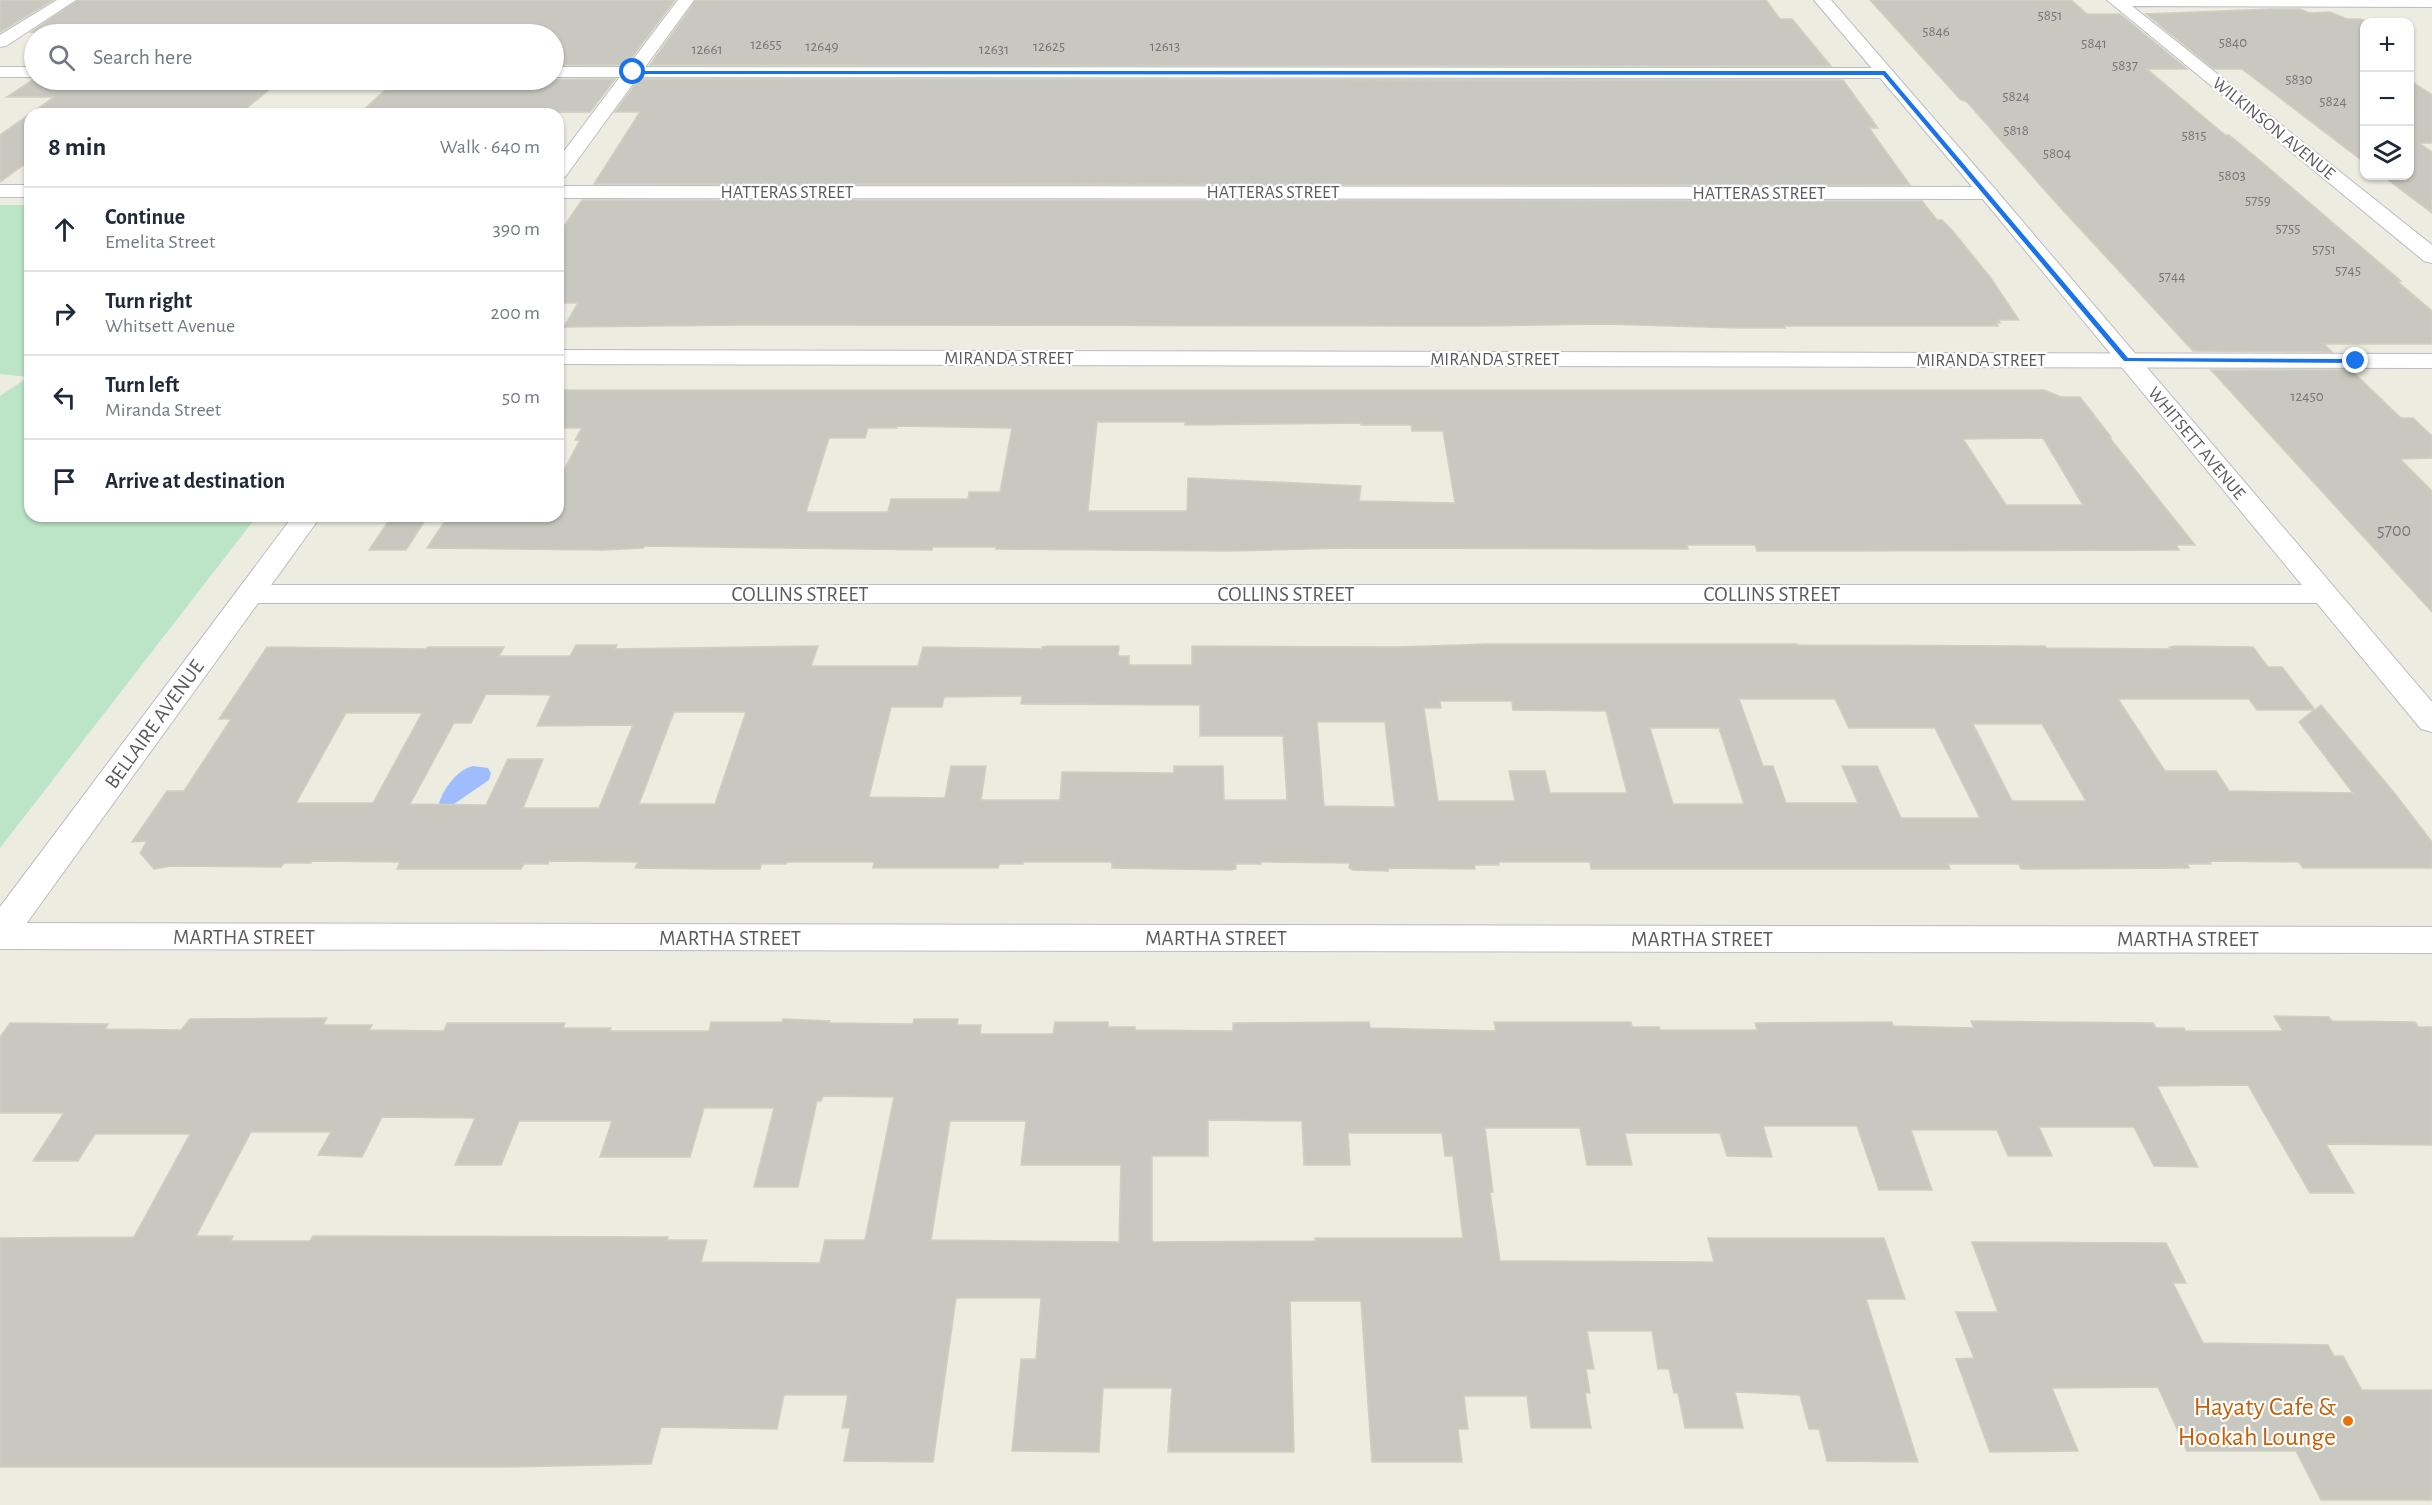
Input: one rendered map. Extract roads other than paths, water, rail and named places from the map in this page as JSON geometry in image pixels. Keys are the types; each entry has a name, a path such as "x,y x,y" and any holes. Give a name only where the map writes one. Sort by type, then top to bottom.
{"street":[{"path":"29,24 68,0"},
{"path":"564,165 686,0"},
{"name":"WHITSETT AVENUE","path":"1822,0 1988,193 2432,722"},
{"path":"2116,1 2397,1 2428,10"},
{"name":"WILKINSON AVENUE","path":"2116,1 2432,256"},
{"path":"0,42 24,27"},
{"path":"0,72 24,72"},
{"path":"564,72 1885,73"},
{"path":"0,191 24,191"},
{"name":"HATTERAS STREET","path":"564,192 1988,193"},
{"name":"MIRANDA STREET","path":"564,357 2432,361"},
{"name":"BELLAIRE AVENUE","path":"0,934 303,522"},
{"name":"COLLINS STREET","path":"250,594 2323,594"},
{"name":"MARTHA STREET","path":"0,934 2432,940"}],"water":[{"path":"473,766 488,768 491,773 489,780 454,804 442,807 439,803 444,791 462,771"}],"place":[{"name":"Hayaty Cafe & Hookah Lounge","path":"2348,1421"}]}
